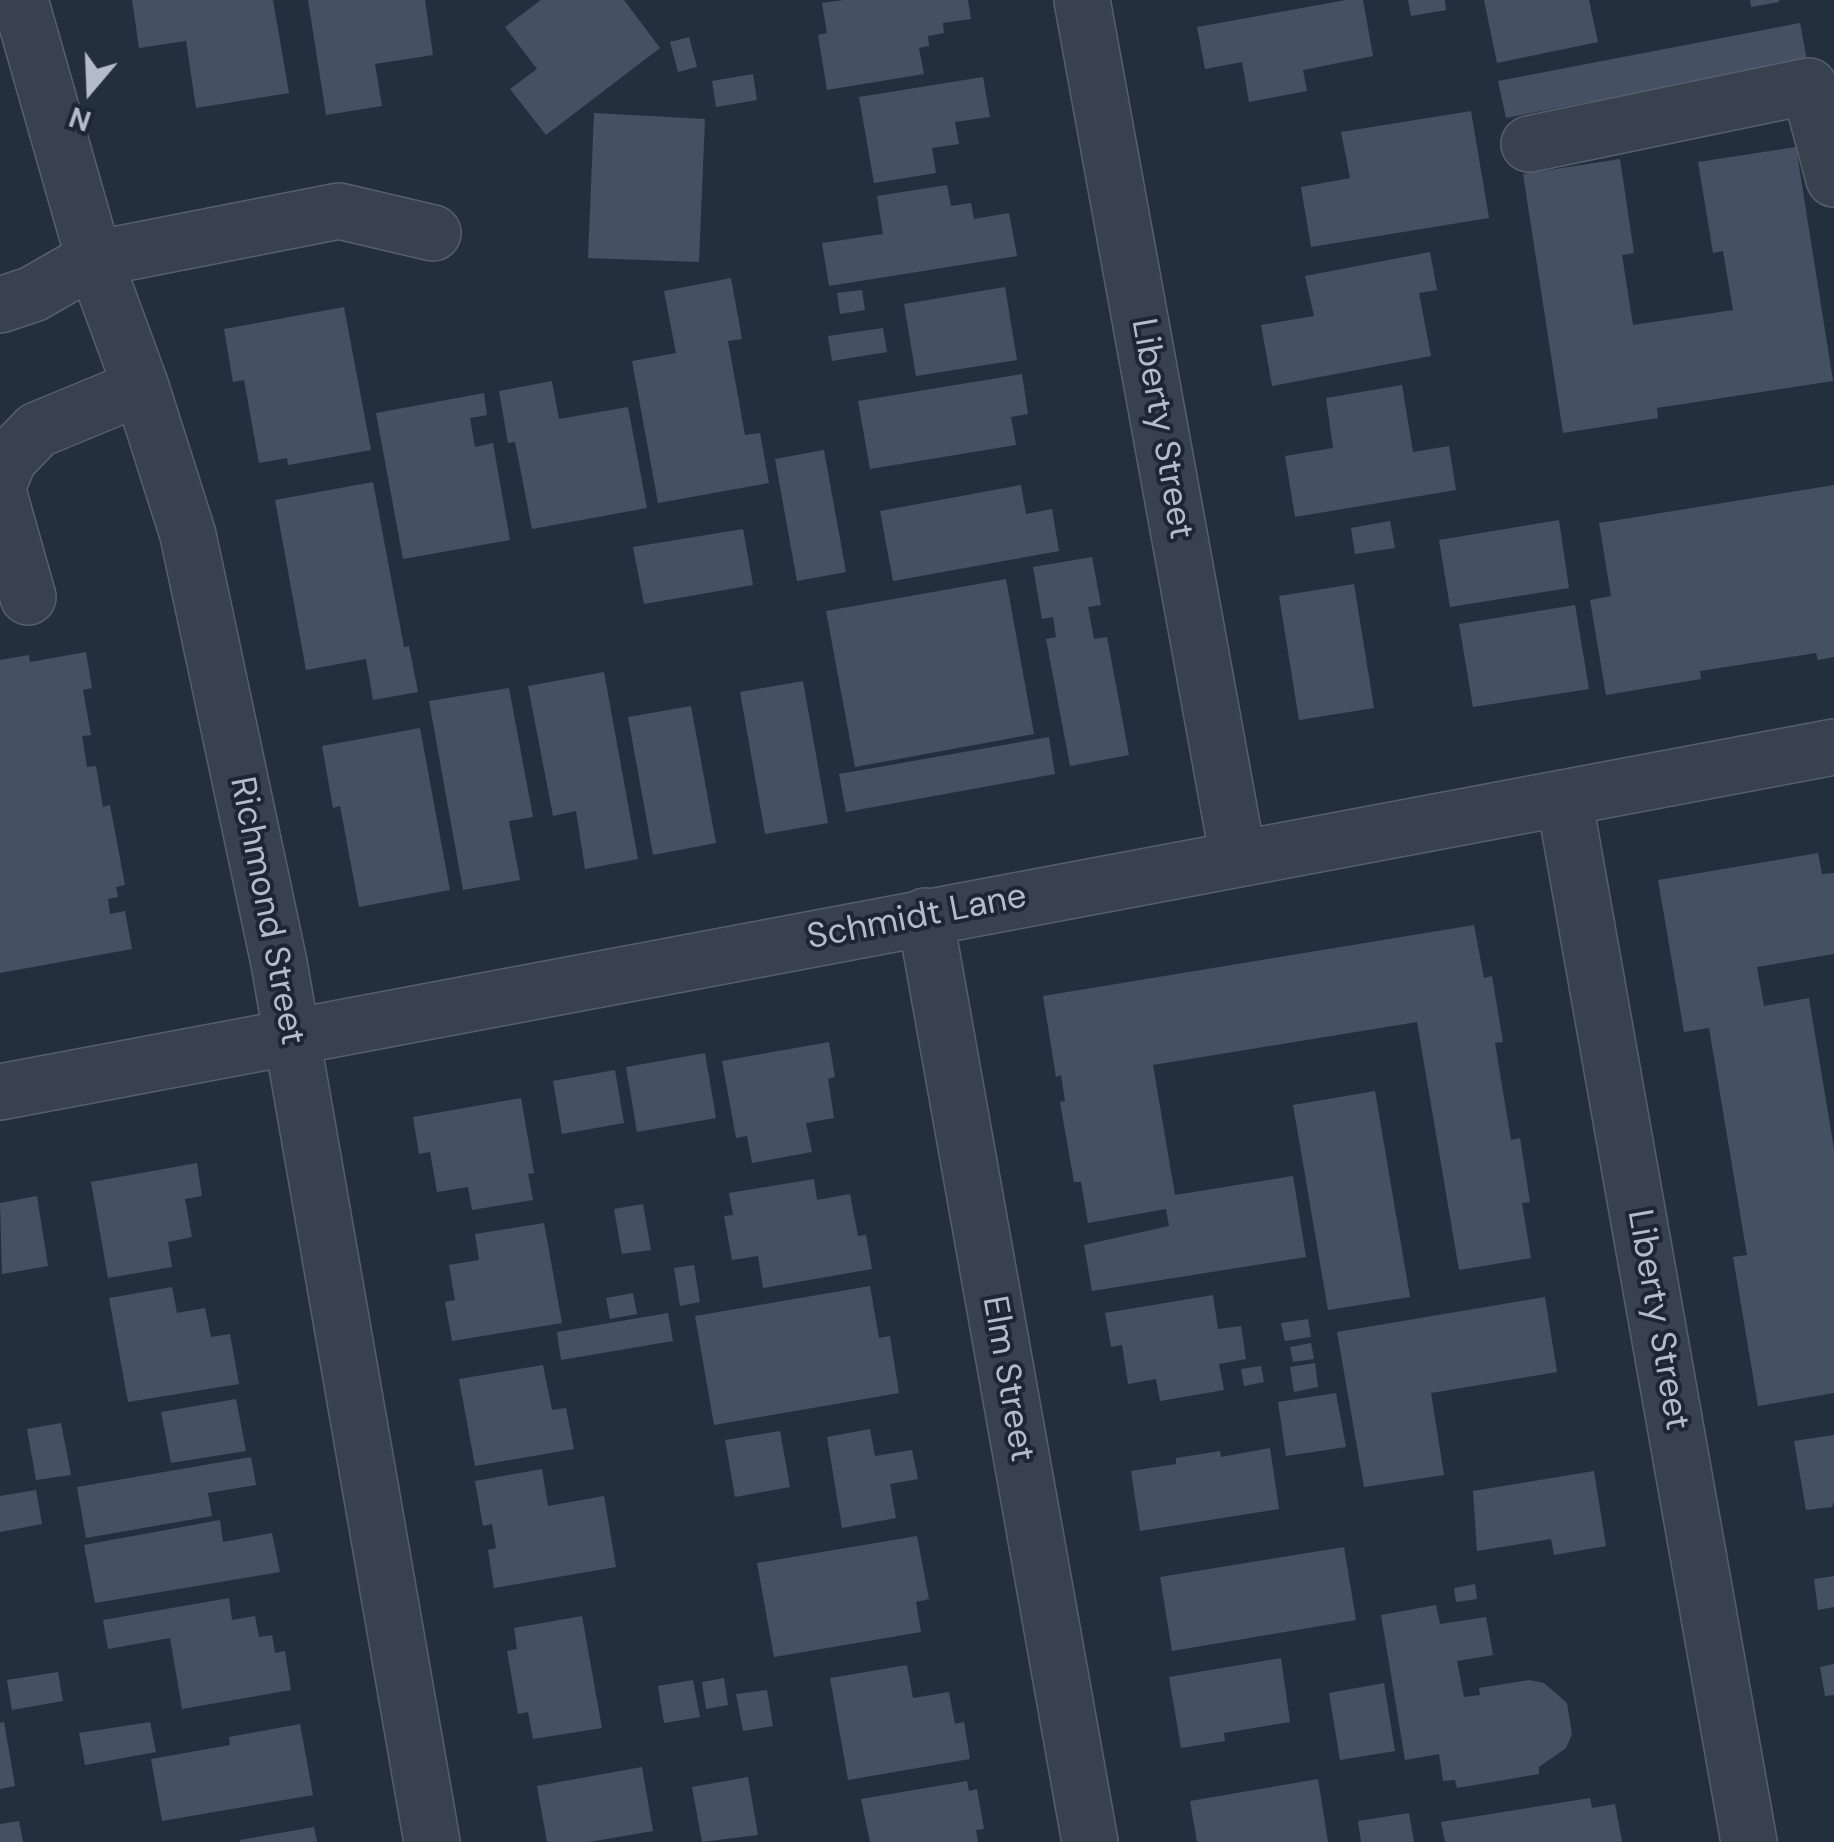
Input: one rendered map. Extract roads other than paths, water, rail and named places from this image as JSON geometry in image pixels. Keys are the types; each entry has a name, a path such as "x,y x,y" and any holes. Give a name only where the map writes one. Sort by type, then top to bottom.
{"street":[{"name":"Richmond Street","path":"20,0 94,259 141,387 188,535 291,1036 432,1842"},
{"name":"Liberty Street","path":"1082,0 1238,858"},
{"path":"1530,144 1809,86 1834,179"},
{"path":"0,305 33,294 94,259 339,211 433,233"},
{"path":"0,481 8,459 37,430 141,387"},
{"path":"0,498 28,597"},
{"name":"Schmidt Lane","path":"0,1092 1834,747"},
{"name":"Liberty Street","path":"1564,798 1749,1842"},
{"name":"Elm Street","path":"925,916 1090,1842"}]}
